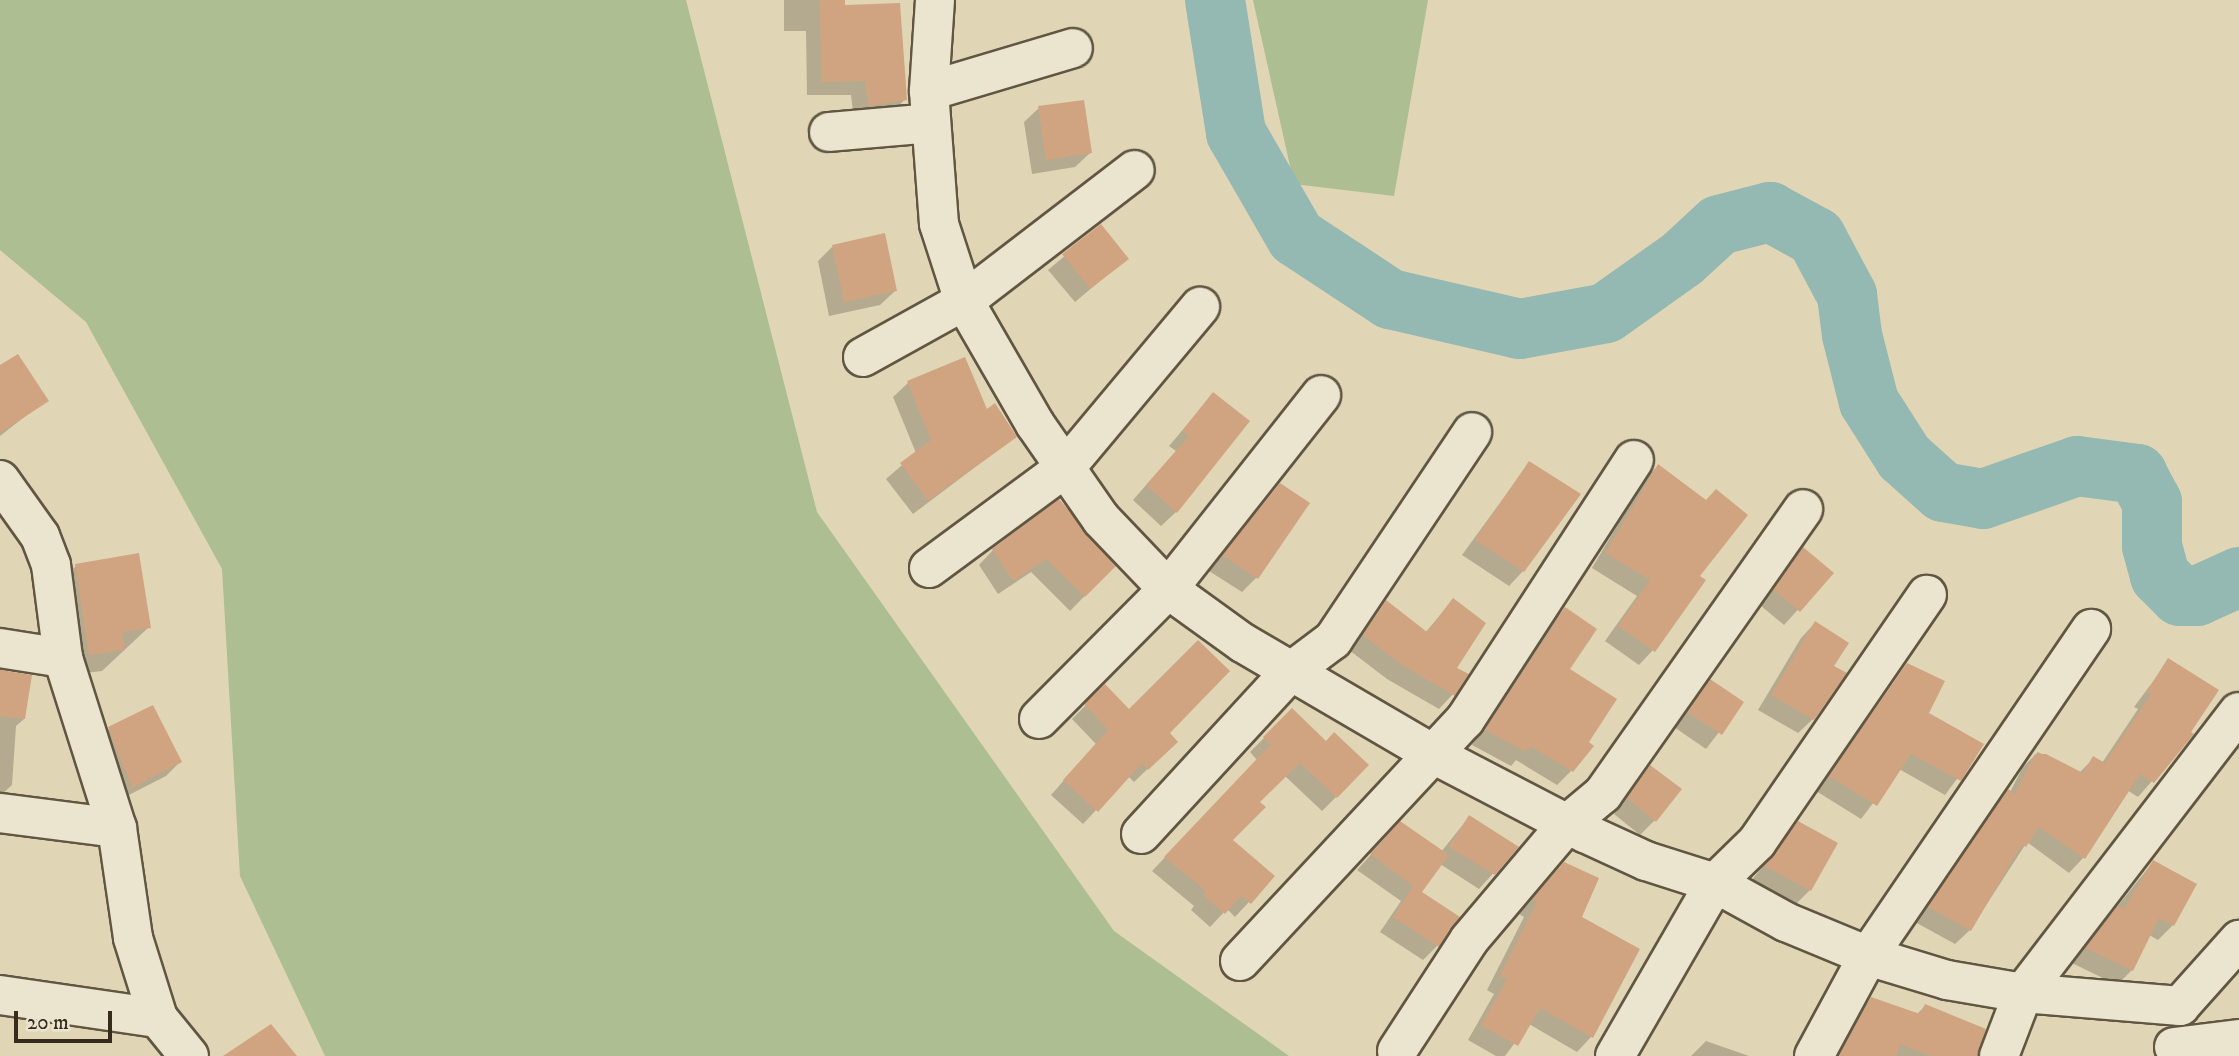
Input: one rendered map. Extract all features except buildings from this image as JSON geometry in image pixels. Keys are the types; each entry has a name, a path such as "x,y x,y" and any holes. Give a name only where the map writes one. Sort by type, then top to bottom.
{"street":[{"path":"935,0 930,107 939,224 964,301 1035,424 1101,519 1168,589 1289,673 1431,753 1567,824 1646,861 1715,883 1786,922 1868,956 1947,980 2023,993 2180,1006"},
{"path":"829,132 930,107 1073,48"},
{"path":"863,357 964,301 1135,170"},
{"path":"929,569 1066,467 1200,307"},
{"path":"1039,719 1168,589 1321,395"},
{"path":"1141,834 1289,673 1333,640 1472,432"},
{"path":"1240,961 1431,753 1465,720 1634,460"},
{"path":"0,480 40,536 51,565 63,658 117,828 133,939 159,1018 189,1056"},
{"path":"1397,1051 1469,940 1567,824 1603,794 1803,509"},
{"path":"1615,1056 1715,883 1757,842 1927,595"},
{"path":"1814,1056 1868,956 2091,629"},
{"path":"0,648 63,658"},
{"path":"1999,1056 2023,993 2239,712"},
{"path":"0,813 117,828"},
{"path":"2239,940 2180,1006 2174,1051 2239,1038"},
{"path":"0,995 159,1018"}],"green space":[{"path":"0,0 686,0 817,512 1114,931 1289,1056 325,1056 240,876 222,569 86,322 0,250"},
{"path":"1253,0 1428,0 1394,196 1294,184"}],"waterway":[{"path":"1215,0 1236,133 1296,237 1390,299 1520,329 1606,313 1682,259 1719,225 1770,212 1816,237 1847,295 1852,335 1869,402 1904,457 1943,492 1983,499 2077,466 2137,474 2152,502 2152,546 2160,576 2180,596 2197,596 2239,577"}]}
